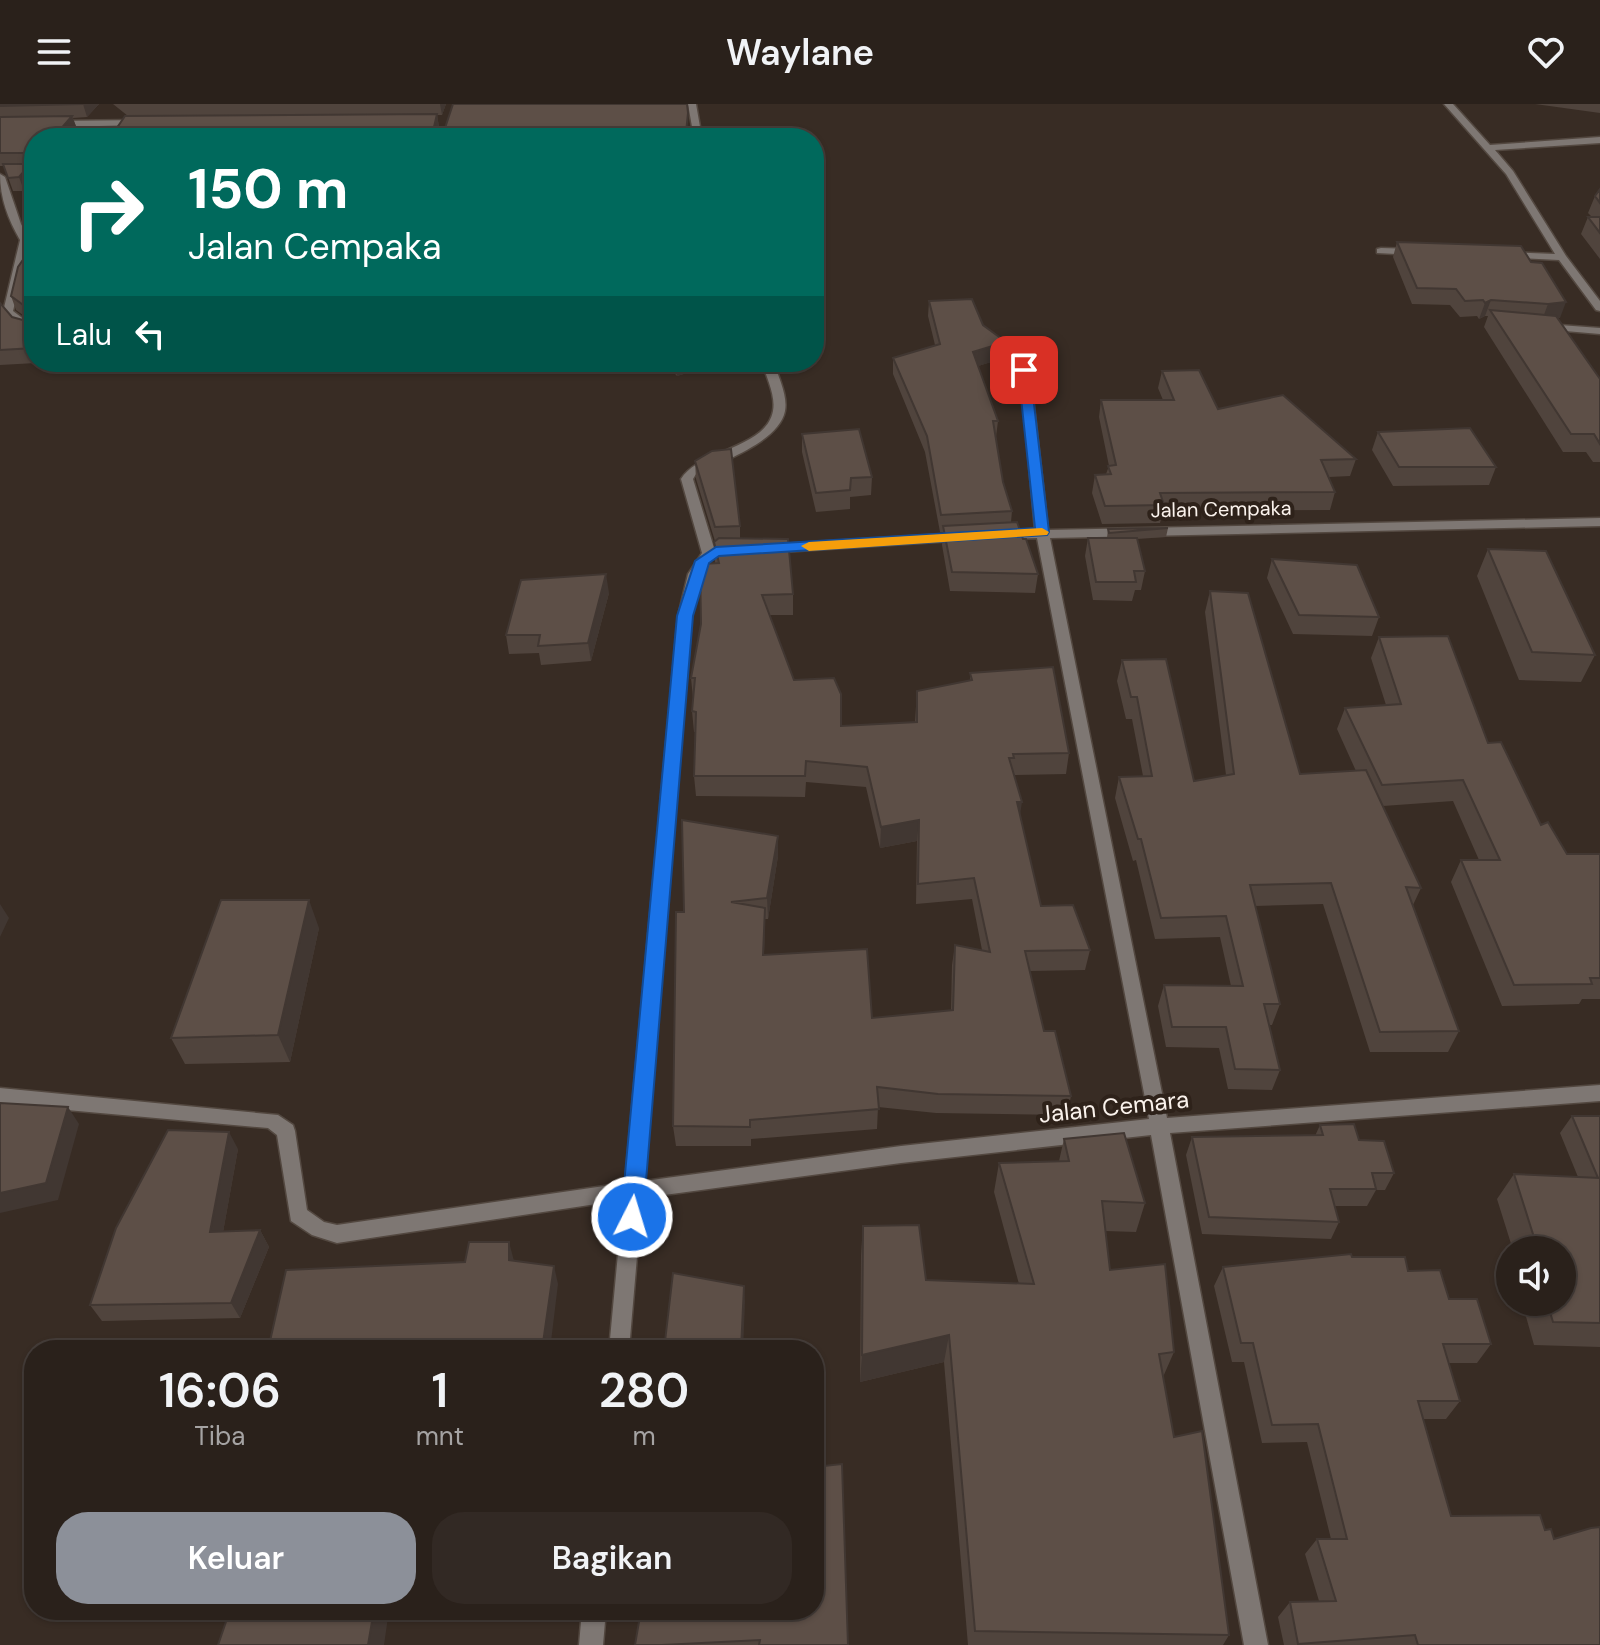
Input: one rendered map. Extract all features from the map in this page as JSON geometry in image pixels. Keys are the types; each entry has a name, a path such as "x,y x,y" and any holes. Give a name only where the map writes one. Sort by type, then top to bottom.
{"street":[{"path":"692,104 696,128"},
{"path":"1448,104 1510,173 1562,257 1600,308"},
{"path":"48,124 160,123"},
{"path":"1488,148 1600,140"},
{"path":"11,171 0,174 16,224 24,238"},
{"path":"16,224 24,224"},
{"path":"24,244 8,312 24,327"},
{"path":"1381,251 1426,253"},
{"path":"1502,255 1562,257"},
{"path":"1528,326 1600,331"},
{"path":"1024,370 1042,532 1159,1126 1256,1645"},
{"path":"620,1340 685,616 706,558 687,479 691,472 759,438 775,422 780,409 771,372"},
{"name":"Jalan Cempaka","path":"706,558 1042,532 1600,522"},
{"name":"Jalan Cemara","path":"0,1096 272,1121 286,1131 298,1215 319,1229 337,1234 635,1190 1159,1126 1600,1093"},
{"path":"591,1645 593,1620"}],"building":[{"path":"0,104 83,104 0,106"},
{"path":"453,104 687,104 688,113 686,128 445,128"},
{"path":"437,114 434,127 445,128 117,128 125,116"},
{"path":"72,116 62,128 24,128 24,153 0,153 0,117"},
{"path":"3,164 24,164 24,171 19,177 8,178"},
{"path":"1588,217 1600,217 1600,233"},
{"path":"1397,242 1521,246 1531,262 1542,263 1566,302 1548,304 1491,300 1485,303 1483,300 1465,301 1456,289 1417,288"},
{"path":"24,258 24,306 11,296 18,267"},
{"path":"972,299 983,325 1006,342 973,352 998,421 993,421 1003,482 1012,511 941,515 927,436 893,358 940,344 929,301"},
{"path":"0,303 12,317 24,320 24,349 0,350"},
{"path":"1490,310 1556,316 1600,379 1600,444 1594,434 1571,434"},
{"path":"1199,370 1218,409 1283,395 1356,459 1321,460 1335,492 1160,493 1164,505 1105,506 1095,475 1111,474 1108,466 1116,465 1101,400 1174,400 1162,371"},
{"path":"1470,428 1496,467 1399,467 1378,432"},
{"path":"859,429 872,477 851,478 850,490 816,493 802,434"},
{"path":"731,449 740,526 715,527 695,461 712,451"},
{"path":"1017,522 1038,574 952,572 943,526"},
{"path":"1168,528 1109,533 1108,529"},
{"path":"719,538 788,539 793,594 762,595 794,680 834,678 841,694 841,726 917,722 917,691 972,680 970,673 1053,667 1069,753 1013,754 1014,758 1009,758 1022,802 1017,802 1041,906 1073,905 1090,950 1025,951 1044,1031 1055,1031 1071,1096 938,1094 877,1087 879,1109 750,1120 750,1127 673,1126 676,912 684,912 682,820 778,836 767,898 731,902 765,908 763,955 867,949 872,1018 953,1010 955,945 990,952 974,878 918,884 919,820 881,827 867,767 806,761 805,776 694,776 696,712 692,711 695,678 691,678 701,624 700,564 719,563 714,542"},
{"path":"1088,538 1137,538 1145,571 1134,571 1136,582 1096,582"},
{"path":"1488,549 1546,551 1595,655 1532,652"},
{"path":"1272,559 1357,565 1379,617 1299,615"},
{"path":"606,574 588,643 538,646 540,635 506,635 521,580"},
{"path":"1210,591 1248,593 1300,774 1366,770 1421,888 1406,887 1459,1031 1380,1032 1331,883 1250,885 1280,1004 1264,1004 1280,1070 1235,1069 1226,1027 1172,1027 1164,985 1243,986 1226,916 1161,918 1141,839 1138,839 1119,777 1152,776 1137,697 1131,697 1122,660 1166,659 1194,781 1234,774"},
{"path":"1448,636 1488,743 1501,742 1541,825 1548,822 1567,854 1600,854 1600,978 1590,978 1592,984 1514,985 1461,860 1500,860 1463,780 1382,785 1345,708 1401,704 1379,637"},
{"path":"221,900 309,900 278,1035 171,1038"},
{"path":"0,1103 68,1107 46,1183 0,1193"},
{"path":"1572,1116 1600,1116 1600,1178 1598,1178"},
{"path":"1354,1124 1359,1140 1384,1141 1394,1173 1372,1173 1376,1189 1330,1189 1339,1222 1209,1217 1192,1137 1323,1135 1320,1125"},
{"path":"168,1130 229,1132 210,1232 260,1230 231,1303 90,1305 116,1228"},
{"path":"1124,1133 1145,1203 1102,1201 1110,1270 1165,1264 1174,1352 1159,1354 1174,1437 1202,1431 1229,1635 975,1631 949,1335 862,1355 863,1226 919,1225 926,1280 1034,1284 999,1163 1069,1161 1064,1139"},
{"path":"1514,1174 1600,1178 1600,1323 1553,1322 1551,1316 1576,1316 1576,1236 1534,1236"},
{"path":"469,1242 509,1242 509,1260 554,1266 543,1340 270,1340 286,1270 465,1262"},
{"path":"1351,1254 1352,1257 1405,1257 1408,1271 1440,1270 1449,1299 1477,1299 1491,1344 1443,1344 1460,1401 1418,1401 1451,1516 1540,1515 1545,1530 1551,1529 1554,1539 1600,1527 1600,1645 1418,1645 1415,1635 1298,1644 1290,1602 1336,1601 1317,1539 1347,1539 1318,1424 1272,1425 1253,1343 1241,1343 1223,1267"},
{"path":"673,1273 744,1286 741,1340 665,1340"},
{"path":"842,1464 848,1645 759,1645 760,1640 635,1645 639,1620 824,1620 824,1466"},
{"path":"227,1620 372,1620 368,1645 218,1645"}],"slow traffic":[{"path":"809,546 1042,532"}],"route":[{"path":"632,1217 685,616 702,561 716,552 1042,532 1024,370"}]}
